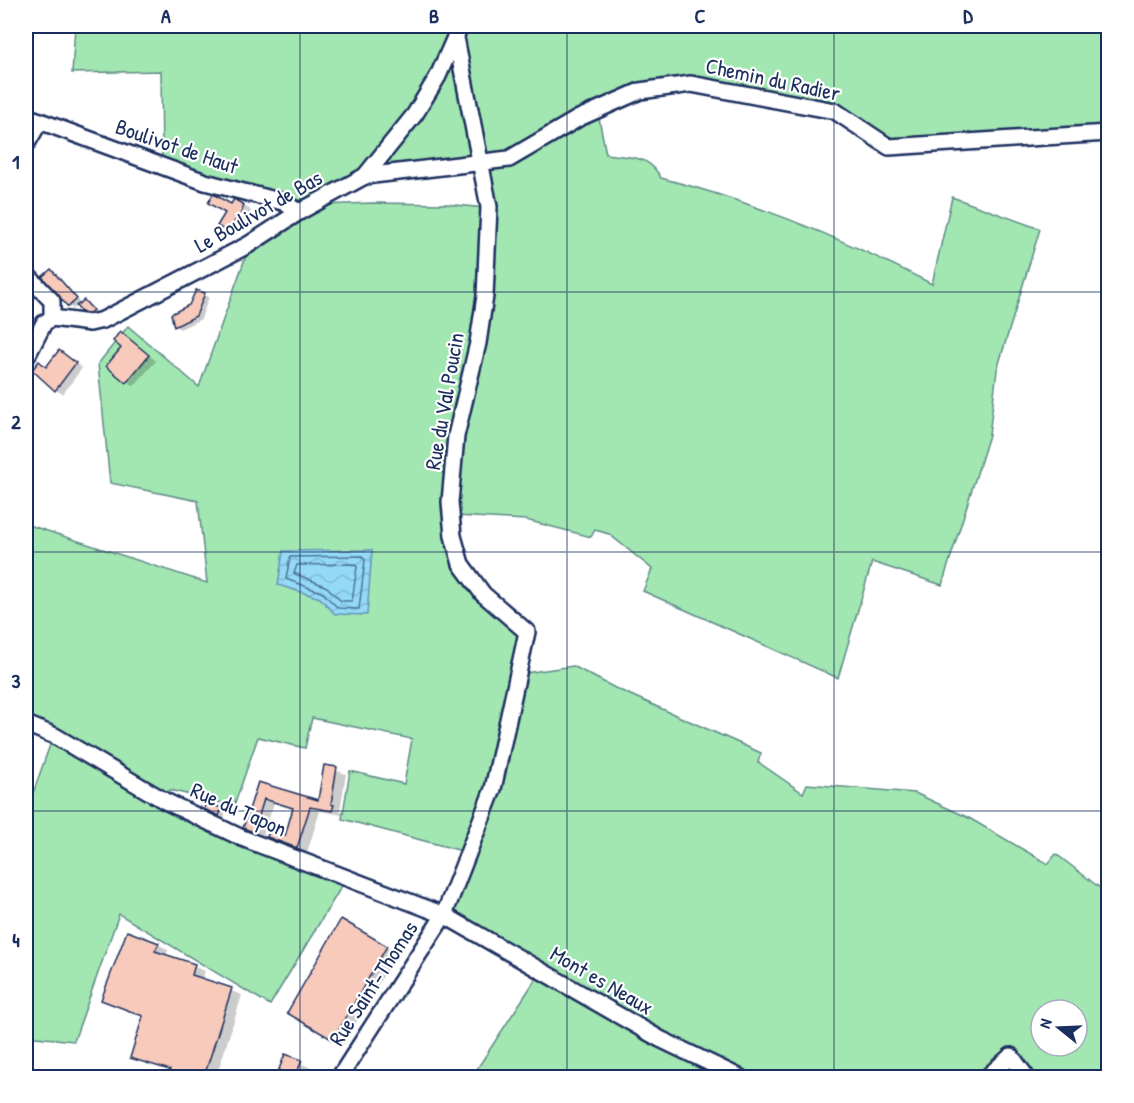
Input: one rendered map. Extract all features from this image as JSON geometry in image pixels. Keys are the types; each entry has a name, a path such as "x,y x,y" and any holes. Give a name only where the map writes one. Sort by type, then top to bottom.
{"street":[{"name":"Rue du Val Poucin","path":"444,915 493,789 527,632 483,594 461,564 452,524 450,502 456,436 478,344 485,296 489,207 458,32"},
{"name":"Le Boulivot de Bas","path":"52,318 90,323 103,320 248,245 299,212 365,176 415,114 458,32"},
{"name":"Chemin du Radier","path":"365,176 421,167 482,164 509,159 579,118 640,91 691,84 835,111 889,147 1108,133"},
{"name":"Boulivot de Haut","path":"26,116 206,182 283,202 299,212"},
{"path":"26,145 40,122"},
{"path":"26,274 52,301 52,318 44,323 26,358"},
{"name":"Rue du Tapon","path":"26,724 55,736 165,801 242,838 444,915"},
{"name":"Rue Saint-Thomas","path":"339,1077 444,915"},
{"name":"Mont es Neaux","path":"444,915 660,1039 741,1077"},
{"path":"986,1077 1011,1056 1027,1077"}],"green space":[{"path":"75,26 454,26 416,108 361,172 310,203 207,177 162,162 161,71 72,73"},
{"path":"465,26 1108,26 1108,127 898,143 884,138 839,106 692,79 635,89 510,152 485,159 462,32"},
{"path":"454,51 478,161 372,172"},
{"path":"598,113 606,154 638,158 656,170 661,178 765,210 867,252 932,284 952,197 1040,229 997,370 989,435 942,585 872,562 838,678 643,591 652,569 609,534 595,530 591,537 526,520 456,516 460,441 490,316 495,212 490,168"},
{"path":"446,204 485,208 479,300 450,539 517,629 519,638 493,767 466,852 342,819 350,771 404,784 412,739 312,718 305,748 258,737 234,806 170,790 167,797 26,719 26,524 207,583 198,501 110,483 98,364 128,326 199,387 248,250 322,205"},
{"path":"573,666 615,688 761,753 758,762 803,793 807,784 915,793 969,818 1048,864 1056,854 1108,894 1108,1077 1035,1077 1015,1049 980,1077 748,1077 634,1020 451,914 525,673"},
{"path":"52,739 108,772 346,879 270,1005 119,914 74,1041 26,1036 26,813"},
{"path":"539,974 732,1078 471,1078"}],"water":[{"path":"372,550 367,615 335,614 320,598 278,585 283,551"}],"building":[{"path":"213,194 231,204 234,199 244,205 237,223 235,221 228,232 217,226 225,213 208,203"},
{"path":"51,269 77,299 68,307 42,277"},
{"path":"196,290 205,293 196,316 174,327 171,314 189,305"},
{"path":"84,300 93,310 89,313 81,312 76,306"},
{"path":"120,331 149,355 126,383 106,366 121,348 113,341"},
{"path":"59,350 76,363 55,391 32,370 39,361 46,367"},
{"path":"324,765 337,767 331,804 334,805 332,811 310,807 297,848 267,837 269,831 285,836 293,808 264,799 254,832 243,828 258,782 318,800"},
{"path":"206,803 222,808 219,816 204,809"},
{"path":"341,919 387,946 333,1040 287,1013"},
{"path":"127,931 159,943 155,951 195,964 192,975 232,988 204,1077 168,1075 170,1070 130,1058 143,1016 101,1000"},
{"path":"285,1054 302,1060 295,1077 276,1077"}]}
